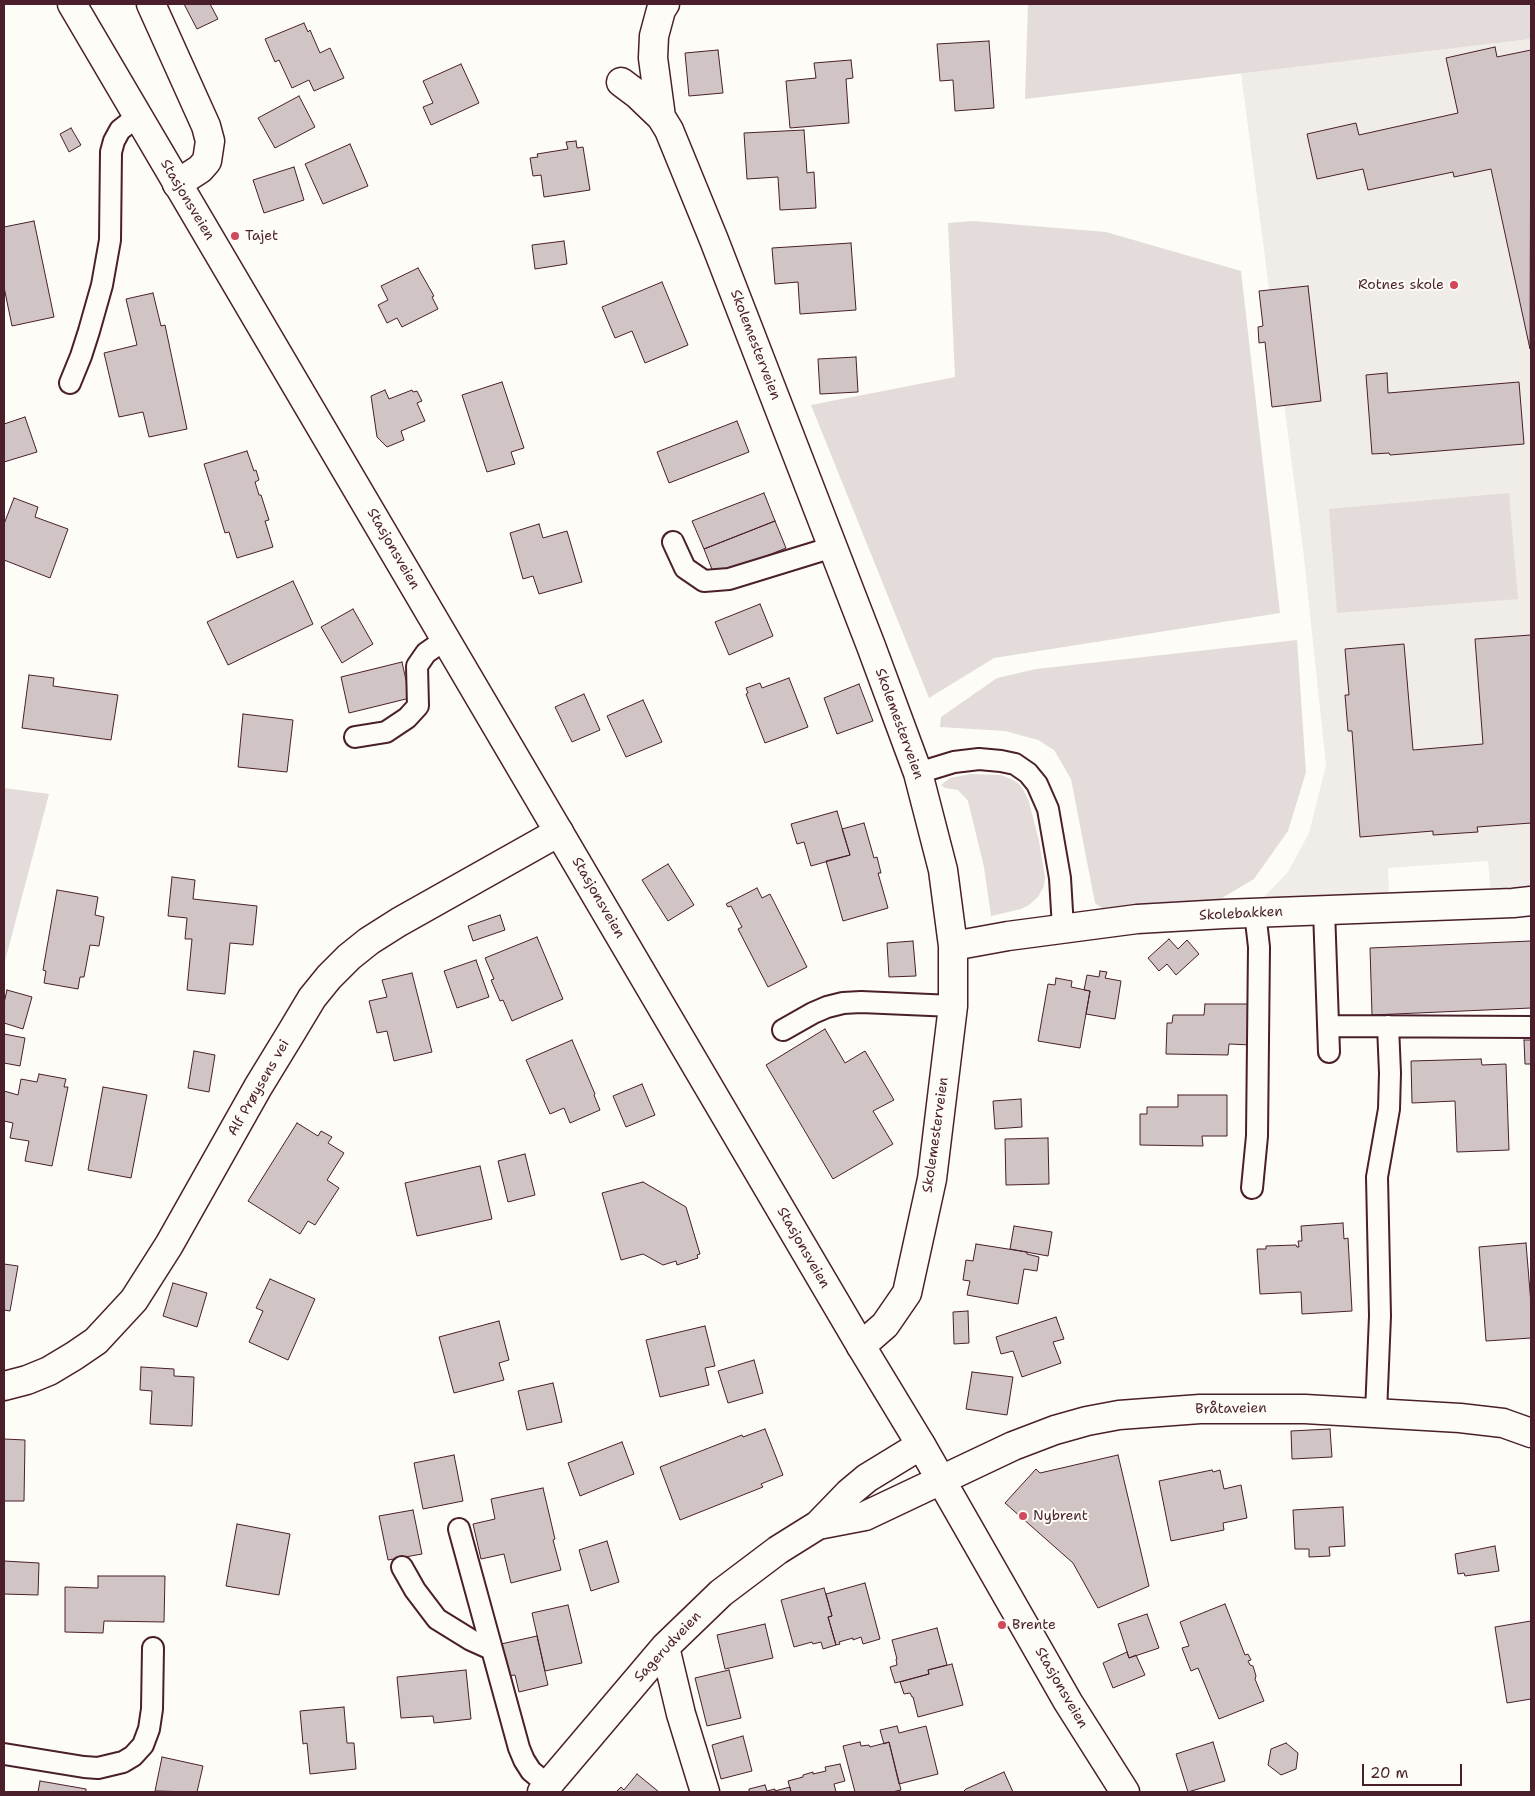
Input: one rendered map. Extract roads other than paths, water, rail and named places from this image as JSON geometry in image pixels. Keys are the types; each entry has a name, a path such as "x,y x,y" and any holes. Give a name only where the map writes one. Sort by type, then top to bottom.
{"street":[{"name":"Stasjonsveien","path":"72,4 941,1479 1068,1702 1125,1792"},
{"path":"151,4 202,118 210,141 207,161 200,169 177,184"},
{"name":"Skolemesterveien","path":"661,117 653,58 654,36 661,10 665,4"},
{"name":"Skolemesterveien","path":"622,82 661,117 669,130 714,240 833,547 918,774 943,870 953,946 953,1006 932,1178 907,1293 885,1325 861,1346"},
{"name":"Alf Prøysens vei","path":"4,1386 28,1380 49,1371 74,1356 96,1341 134,1300 169,1245 267,1072 312,998 349,957 369,941 399,922 560,832"},
{"name":"Skolebakken","path":"953,946 1063,928 1137,919 1255,912 1513,903 1531,900"},
{"name":"Bråtaveien","path":"941,1479 1014,1446 1055,1430 1087,1421 1119,1416 1200,1409 1304,1409 1460,1418 1503,1423 1531,1433"},
{"name":"Sagerudveien","path":"545,1789 665,1647 721,1593 778,1550 818,1525 849,1493 867,1478 921,1445"},
{"name":"Sagerudveien","path":"818,1525 866,1516 902,1500 941,1479"},
{"path":"665,1647 681,1714 705,1792"}],"lane":[{"path":"70,382 82,356 102,285 110,240 111,152 120,130 138,116"},
{"path":"673,542 685,568 704,581 729,579 833,547"},
{"path":"355,737 386,732 418,706 417,666 426,653 446,639"},
{"path":"918,774 954,762 979,759 1015,764 1028,773 1038,784 1048,809 1060,878 1063,928"},
{"path":"1324,910 1329,1052"},
{"path":"1252,1188 1256,1136 1259,947 1255,912"},
{"path":"783,1030 813,1013 843,1003 953,1006"},
{"path":"1328,1026 1531,1027"},
{"path":"1376,1413 1380,1316 1377,1177 1389,1109 1388,1026"},
{"path":"459,1529 519,1748 524,1760 545,1789"},
{"path":"402,1567 415,1590 437,1619 471,1640 491,1648"},
{"path":"4,1754 98,1768 123,1762 134,1756 143,1745 150,1729 153,1648"}],"place":[{"name":"Tajet","path":"235,236"},
{"name":"Rotnes skole","path":"1454,285"},
{"name":"Nybrent","path":"1023,1516"},
{"name":"Brente","path":"1002,1625"}]}
